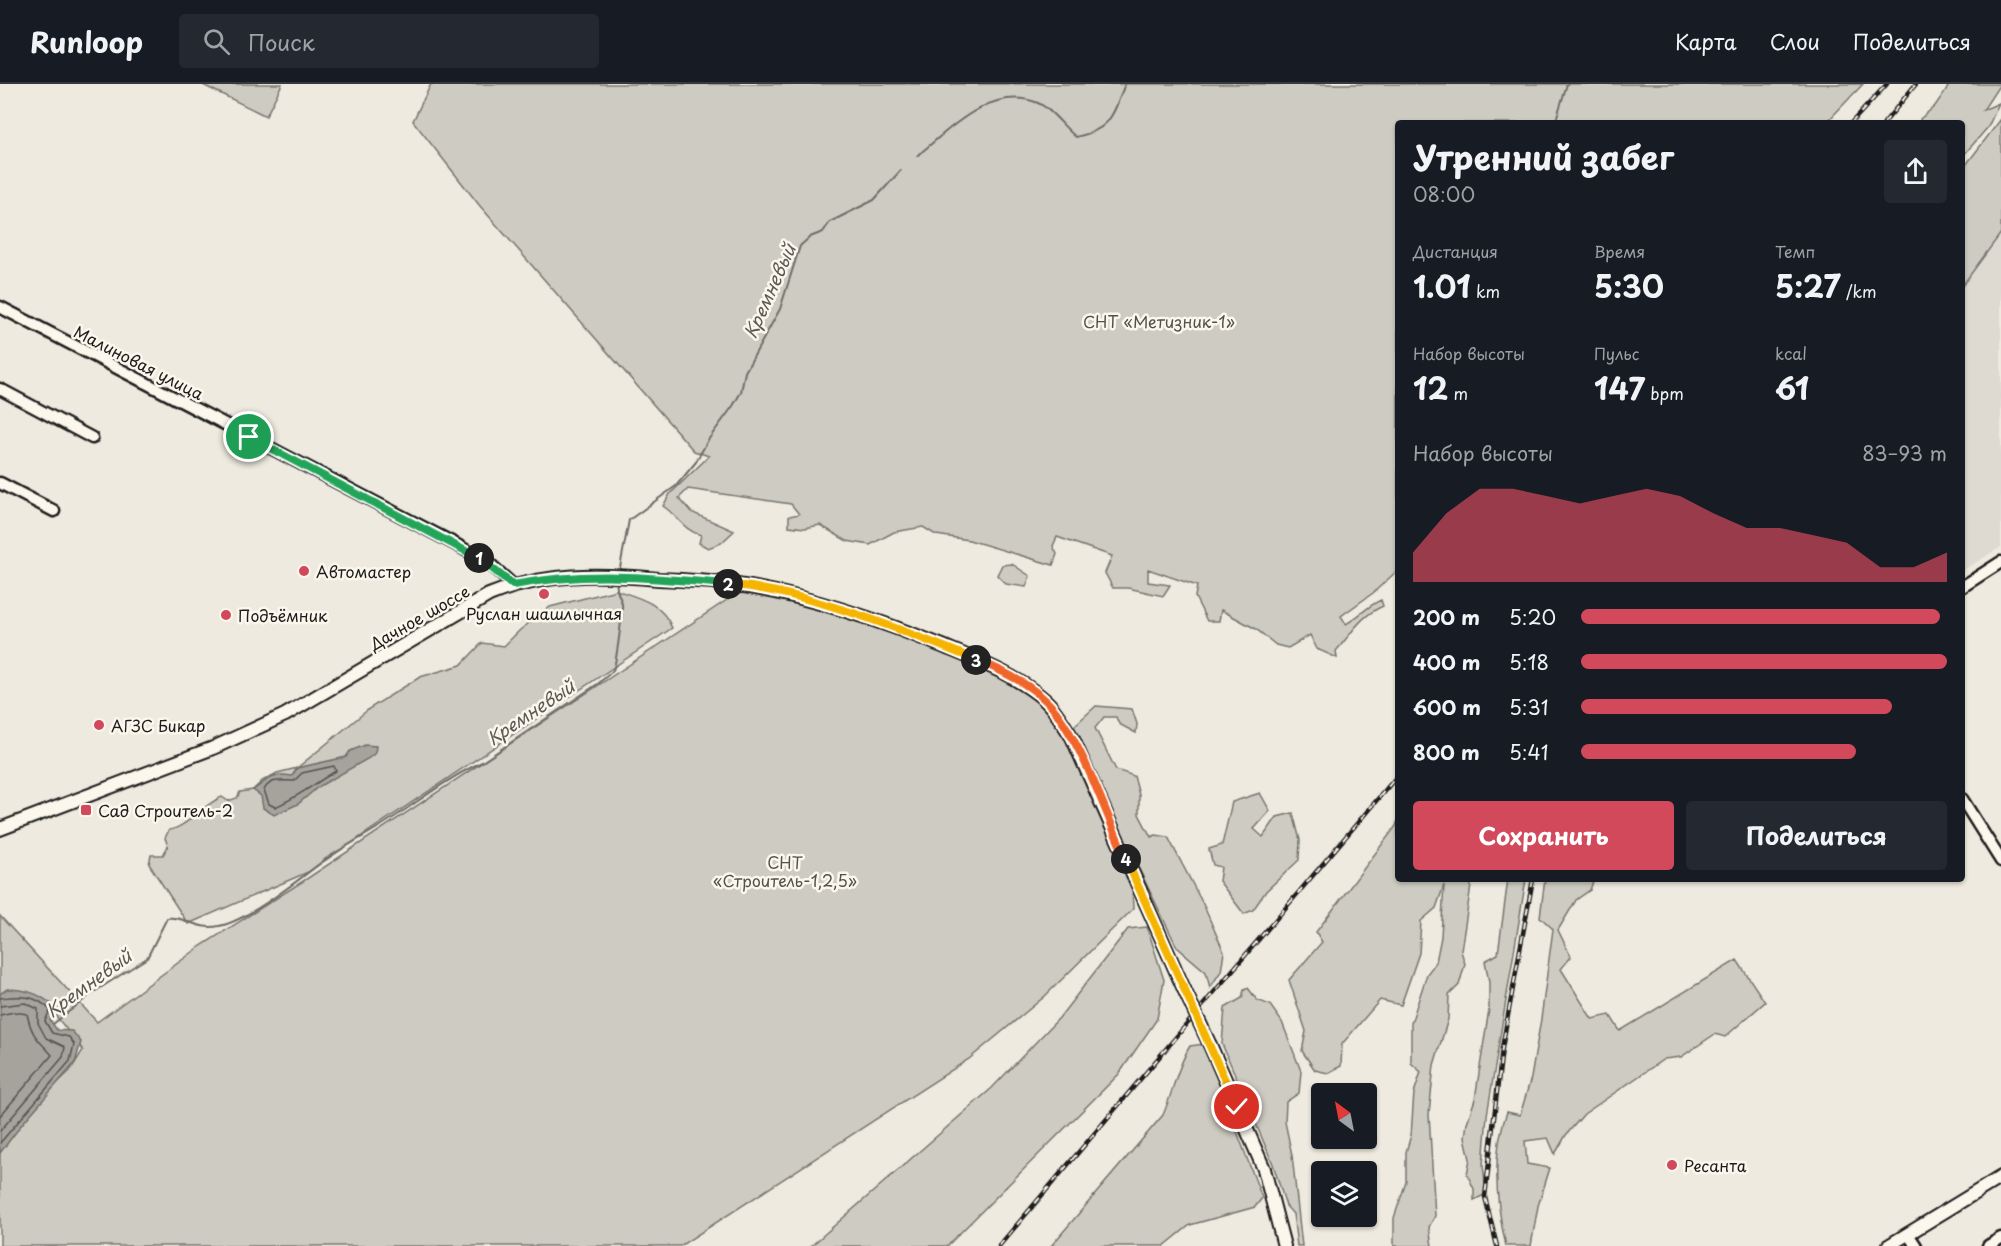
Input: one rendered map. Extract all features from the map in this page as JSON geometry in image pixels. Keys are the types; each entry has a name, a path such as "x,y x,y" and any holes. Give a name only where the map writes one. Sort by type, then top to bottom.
{"main road":[{"name":"Дачное шоссе","path":"0,830 213,748 285,715 489,595 513,585 556,576 628,576 732,584 806,600 923,638 997,669 1029,688 1056,712 1072,737 1264,1169 1284,1246"},
{"path":"1888,1246 2001,1177"}],"street":[{"name":"Малиновая улица","path":"0,307 457,545 490,564 513,585"},
{"path":"0,389 92,438"},
{"path":"0,483 54,511"},
{"path":"1965,585 2001,562"},
{"path":"1965,804 2001,861"},
{"path":"1908,1234 1916,1246"},
{"path":"1988,1246 2001,1238"}],"shaded area":[{"path":"2001,233 2001,547 1965,569 1965,282"}],"green space":[{"path":"201,84 282,84 266,116"},
{"name":"СНТ «Метизник-1»","path":"431,84 1863,84 1829,120 1395,120 1395,573 1373,593 1341,616 1346,624 1381,600 1383,606 1368,615 1357,626 1336,651 1337,658 1317,649 1310,635 1288,648 1276,645 1256,629 1221,610 1219,621 1207,621 1195,597 1197,586 1148,569 1148,582 1170,585 1163,596 1128,588 1113,588 1105,573 1112,556 1057,537 1053,546 1057,554 1053,565 969,540 936,535 923,527 894,532 870,545 847,541 820,525 805,528 789,526 789,516 799,514 791,504 688,489 679,498 691,512 734,531 721,543 708,548 699,543 701,535 690,530 663,506 670,494 709,456 694,451 480,206 413,121"},
{"path":"1950,84 2000,84 1983,110 1999,103 1988,127 1965,154 1965,120 1920,120 1935,106"},
{"path":"2001,119 2001,233 1965,282 1965,166"},
{"path":"1012,564 1030,576 1026,587 1006,584 997,575 1002,565"},
{"path":"616,590 642,599 656,607 672,628 308,872 188,924 149,864 151,855 163,855 168,846 165,838 169,830 175,829 215,800 222,797 228,801 237,798 240,792 253,790 262,781 277,773 297,768 370,708 420,677 461,665 482,643 504,646 520,630 550,607"},
{"name":"СНТ «Строитель-1,2,5»","path":"758,592 855,617 985,666 1034,697 1065,732 1132,887 1133,909 1044,997 969,1059 680,1246 0,1246 0,1149 21,1117 70,1071 83,1050 44,1001 0,1002 0,916 97,1022 201,946 308,878 736,594"},
{"path":"1096,706 1132,709 1137,724 1136,733 1119,724 1116,717 1104,717 1095,728 1116,770 1134,776 1139,795 1139,814 1151,837 1156,835 1168,837 1203,904 1224,952 1221,971 1210,988 1206,972 1177,947 1074,735 1075,725"},
{"path":"1260,793 1270,811 1254,829 1263,837 1277,817 1293,813 1300,840 1299,860 1266,891 1253,910 1244,914 1219,881 1221,867 1213,865 1209,849 1222,845 1232,802"},
{"path":"1395,827 1395,882 1472,882 1461,951 1465,964 1459,985 1449,995 1448,1019 1434,1065 1429,1114 1435,1216 1429,1227 1432,1246 1394,1246 1394,1218 1406,1182 1406,1152 1411,1135 1414,1093 1421,1072 1411,1063 1411,1023 1427,974 1436,962 1441,937 1444,885 1436,908 1421,921 1419,953 1401,1005 1380,1000 1342,1044 1341,1066 1328,1073 1315,1070 1302,1051 1306,1031 1289,980 1322,942 1316,932"},
{"path":"1508,882 1526,882 1487,1115 1483,1165 1486,1194 1474,1200 1474,1189 1467,1174 1470,1159 1465,1137 1475,1099 1489,1009 1489,982 1485,961 1498,954"},
{"path":"1545,882 1593,882 1590,890 1576,900 1558,930 1571,957 1561,969 1592,1019 1610,1015 1620,1031 1737,960 1765,1002 1725,1037 1715,1034 1681,1057 1664,1059 1584,1114 1566,1135 1555,1154 1548,1138 1525,1141 1527,1164 1550,1168 1538,1206 1531,1246 1506,1246 1498,1196 1497,1162 1507,1112 1520,1115 1531,1078 1553,929 1540,917"},
{"path":"1147,927 1164,980 1157,1019 1119,1074 947,1246 811,1246 992,1088 1059,1018 1128,929"},
{"path":"1248,988 1257,1000 1270,1005 1282,1022 1301,1071 1299,1093 1286,1102 1285,1122 1292,1155 1302,1246 1297,1246 1293,1214 1286,1206 1273,1164 1222,1044 1225,1008 1242,998 1244,990"},
{"path":"1204,1044 1262,1198 1255,1207 1190,1225 1164,1246 1051,1246 1163,1115 1190,1046"}],"water":[{"path":"365,745 376,746 375,753 318,787 298,804 274,815 263,808 261,796 253,790 274,776 292,776 297,768 346,757 350,751"},
{"path":"7,989 31,992 55,1006 63,1012 50,1020 57,1030 72,1031 81,1042 75,1063 0,1153 0,994"}],"waterway":[{"name":"Кремневый","path":"917,156 972,112 1004,99 1021,99 1038,103 1048,109 1076,137 1088,134 1105,124 1110,118 1125,84"},
{"path":"1556,120 1567,84"},
{"name":"Кремневый","path":"619,573 629,520 676,486 696,462 708,440 741,392 745,372 780,309 800,246 810,237 823,232 830,222 874,200 901,170"},
{"name":"Кремневый","path":"53,1024 94,992 147,958 167,918 211,927 245,916 327,858 388,822 454,777 482,762 599,683 613,670 616,659 622,609 617,582"}],"railway":[{"path":"1854,120 1887,84"},
{"path":"1886,120 1916,84"},
{"path":"999,1246 1395,779"},
{"path":"1497,1246 1485,1197 1502,1048 1532,882"}],"place":[{"name":"Автомастер","path":"304,571"},
{"name":"Руслан шашлычная","path":"544,594"},
{"name":"Подъёмник","path":"226,615"},
{"name":"АГЗС Бикар","path":"99,725"},
{"name":"Сад Строитель-2","path":"86,810"},
{"name":"Ресанта","path":"1672,1165"}],"route":[{"path":"249,437 457,545 490,564 513,585 556,576 608,575 732,584 796,597 857,614 997,669 1029,688 1056,712 1072,737 1237,1107"}]}
